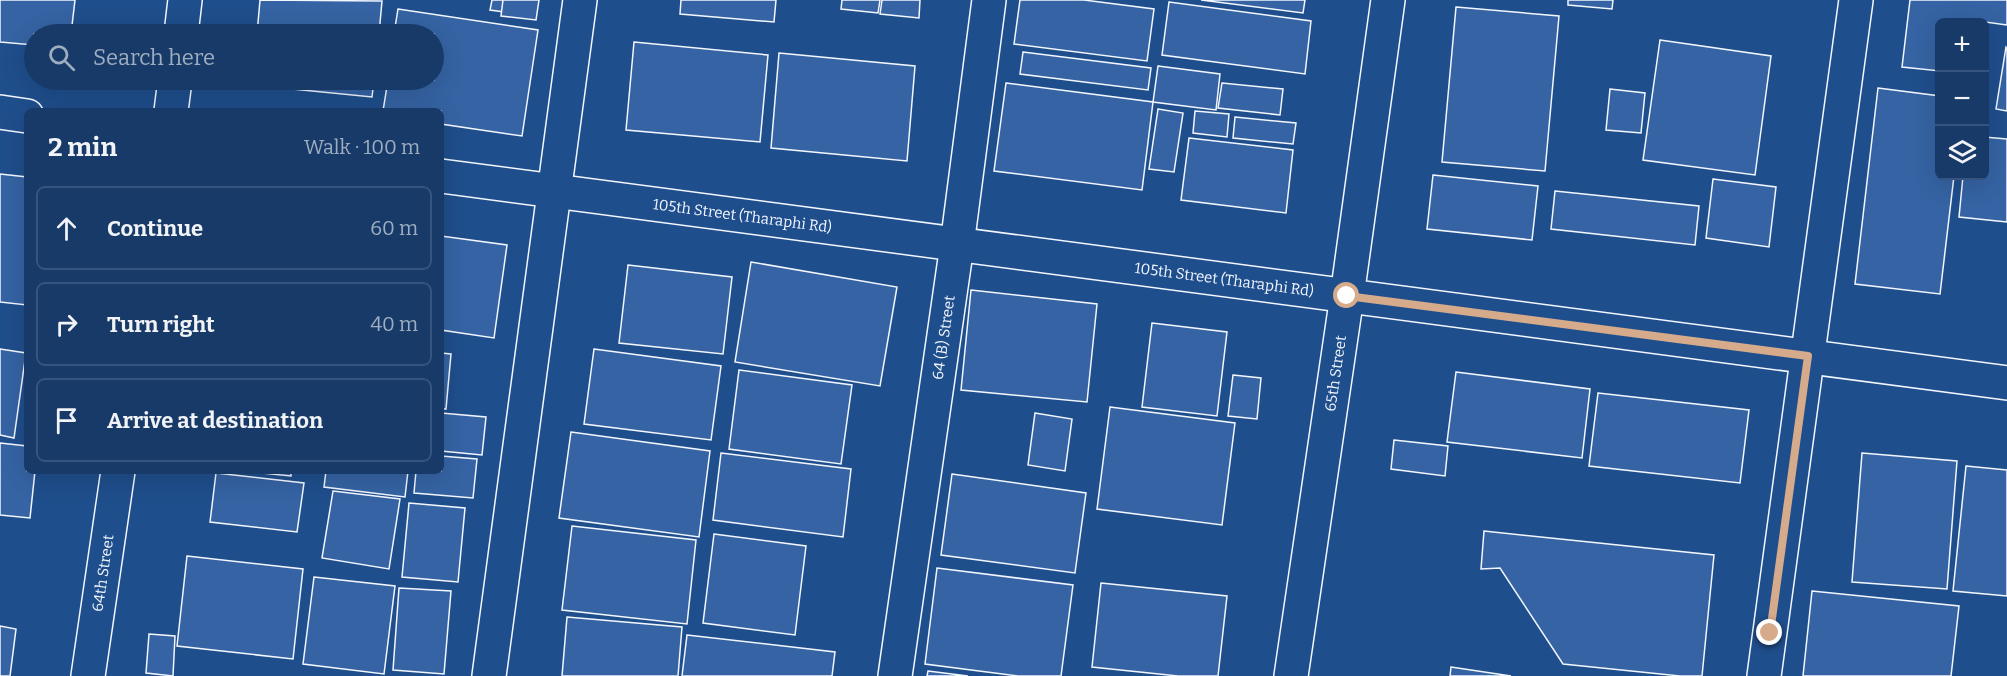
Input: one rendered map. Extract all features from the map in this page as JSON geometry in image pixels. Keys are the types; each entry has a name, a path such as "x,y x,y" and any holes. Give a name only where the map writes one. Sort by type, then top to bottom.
{"street":[{"path":"182,24 185,0"},
{"path":"489,676 580,0"},
{"name":"64 (B) Street","path":"895,676 957,245 989,0"},
{"name":"65th Street","path":"1291,676 1388,0"},
{"path":"1764,676 1856,0"},
{"path":"171,108 174,90"},
{"path":"0,112 24,116"},
{"name":"105th Street (Tharaphi Rd)","path":"444,176 2007,383"},
{"name":"64th Street","path":"88,676 118,474"}],"building":[{"path":"0,0 75,0 72,24 24,24 24,44 0,42"},
{"path":"260,0 382,1 380,24 258,24"},
{"path":"492,0 521,0 520,14 490,10"},
{"path":"503,0 539,0 536,20 501,16"},
{"path":"681,0 776,0 774,22 680,14"},
{"path":"842,0 880,0 878,13 841,9"},
{"path":"882,0 920,0 919,18 880,14"},
{"path":"1020,0 1084,0 1154,9 1147,61 1014,44"},
{"path":"1201,0 1305,0 1303,13"},
{"path":"1568,0 1613,0 1612,9 1568,5"},
{"path":"1910,0 2007,0 2007,25 1989,22 1989,18 1935,18 1935,70 1902,67"},
{"path":"1169,2 1311,21 1305,74 1162,55"},
{"path":"1456,7 1559,16 1545,171 1442,162"},
{"path":"398,9 538,30 522,136 444,124 444,108 383,108 386,90 444,90 444,24 396,24"},
{"path":"1660,40 1771,56 1755,175 1643,160"},
{"path":"634,42 768,55 760,142 626,130"},
{"path":"2007,48 2007,111 1996,109"},
{"path":"1023,52 1151,68 1148,90 1020,74"},
{"path":"779,53 915,66 907,161 771,148"},
{"path":"1158,66 1220,74 1216,110 1153,102"},
{"path":"1006,83 1153,102 1142,190 994,171"},
{"path":"1222,83 1283,89 1280,115 1218,108"},
{"path":"1878,88 1935,95 1935,180 1954,180 1940,294 1855,284"},
{"path":"1610,89 1645,93 1641,133 1606,130"},
{"path":"301,90 373,90 372,97"},
{"path":"1158,109 1183,113 1174,172 1149,169"},
{"path":"1195,111 1229,114 1227,137 1193,133"},
{"path":"1235,117 1296,123 1293,144 1233,138"},
{"path":"1989,137 2007,139 2007,222 1959,217 1963,180 1989,180"},
{"path":"1189,138 1293,150 1286,213 1181,200"},
{"path":"0,174 24,177 24,305 0,302"},
{"path":"1433,175 1538,186 1532,240 1427,229"},
{"path":"1713,179 1776,187 1769,247 1706,238"},
{"path":"1555,191 1699,206 1695,245 1551,229"},
{"path":"444,236 507,245 494,338 444,330"},
{"path":"751,262 897,287 880,386 735,362"},
{"path":"628,265 732,277 723,354 619,343"},
{"path":"971,290 1097,304 1087,402 961,390"},
{"path":"1152,323 1227,332 1217,416 1142,407"},
{"path":"0,349 24,353 24,367 14,438 0,435"},
{"path":"594,349 721,366 711,440 584,424"},
{"path":"444,353 451,354 446,409 444,409"},
{"path":"739,370 852,385 841,464 729,449"},
{"path":"1456,372 1590,389 1582,458 1447,442"},
{"path":"1233,375 1261,378 1257,419 1228,416"},
{"path":"1598,393 1749,410 1740,483 1589,466"},
{"path":"1110,407 1235,423 1222,525 1097,509"},
{"path":"444,413 486,417 482,455 444,451"},
{"path":"1035,413 1072,419 1065,471 1028,465"},
{"path":"571,432 710,451 699,537 559,518"},
{"path":"1394,440 1448,446 1445,476 1391,469"},
{"path":"0,443 24,446 24,474 35,474 30,518 0,515"},
{"path":"721,453 851,469 843,537 713,520"},
{"path":"1862,453 1957,461 1947,589 1852,582"},
{"path":"444,456 477,459 473,498 414,493 416,474 444,474"},
{"path":"1966,466 2007,470 2007,596 1953,591"},
{"path":"216,474 304,483 297,532 210,522"},
{"path":"326,474 408,474 405,497 324,487"},
{"path":"952,474 1086,493 1075,573 941,555"},
{"path":"333,491 400,499 389,569 322,558"},
{"path":"409,503 465,508 458,582 402,577"},
{"path":"572,526 696,540 687,624 562,610"},
{"path":"1484,531 1714,555 1702,676 1680,676 1563,664 1500,568 1481,569"},
{"path":"714,534 806,546 795,635 703,623"},
{"path":"187,556 303,569 293,659 177,646"},
{"path":"937,568 1073,585 1061,676 1018,676 925,664"},
{"path":"314,577 395,586 384,674 303,664"},
{"path":"1101,583 1227,596 1218,676 1178,676 1092,667"},
{"path":"399,588 451,591 444,674 393,670"},
{"path":"1812,591 1959,606 1951,676 1803,676"},
{"path":"567,617 682,627 678,676 562,676"},
{"path":"0,626 16,629 10,676 0,676"},
{"path":"149,634 175,636 173,676 146,673"},
{"path":"687,635 835,652 832,676 682,676"},
{"path":"1451,667 1511,676 1450,676"},
{"path":"928,671 968,676 927,676"}],"route":[{"path":"1347,296 1808,356 1770,633"}]}
